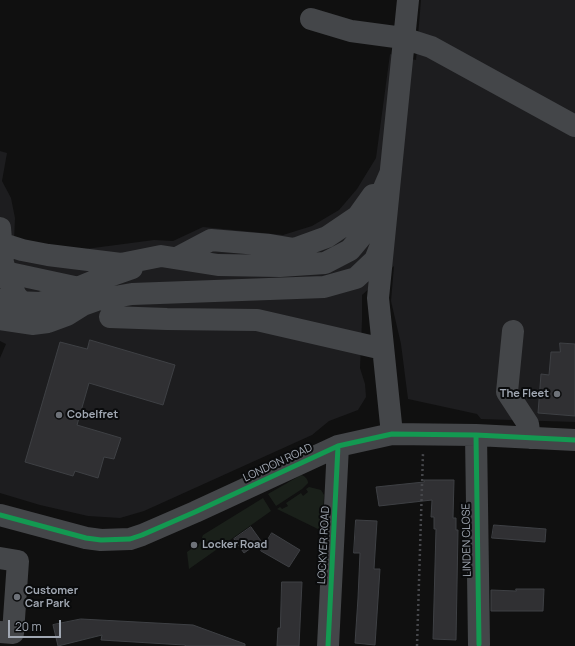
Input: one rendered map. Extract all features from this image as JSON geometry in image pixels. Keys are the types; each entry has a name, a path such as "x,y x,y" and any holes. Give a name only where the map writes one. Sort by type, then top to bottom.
{"street":[{"path":"392,434 378,298 408,0"},
{"path":"404,31 575,126"},
{"path":"4,267 22,250 48,255 121,264 169,257 218,265 280,266 325,263 350,250 366,232 390,174"},
{"path":"4,267 74,296 97,300 132,294 324,287 356,278 375,260 384,238"},
{"path":"4,267 29,309 58,310 74,296 110,276 169,257"},
{"path":"4,267 110,276"},
{"path":"0,319 32,324 48,322 66,315 74,296"},
{"path":"110,317 257,320 383,349"},
{"path":"513,331 507,392 528,424 530,438"},
{"name":"LONDON ROAD","path":"0,515 86,538 101,540 130,538 142,535 195,512 338,446 392,434 476,435 575,440"},
{"name":"LINDEN CLOSE","path":"476,435 479,644"},
{"name":"LOCKYER ROAD","path":"328,646 338,446"},
{"path":"0,558 18,561 12,633 0,632"}],"path":[{"path":"417,646 424,434"}],"shaded area":[{"path":"421,0 575,0 575,422 481,419 477,414 408,399 401,344 391,301 394,266 362,295 360,368 365,384 366,397 358,410 329,421 312,435 144,511 120,518 88,516 40,505 0,493 0,358 6,344 0,341 0,151 7,153 2,181 11,198 15,218 14,241 78,250 154,240 173,241 203,227 283,235 312,226 339,210 357,189 376,158 390,54 416,60"},
{"path":"301,475 306,478 308,483 302,489 276,506 268,494"},
{"path":"309,487 321,490 324,495 322,531 277,509 280,507 282,509 288,506 286,503 301,493 303,496 308,492 306,489"},
{"path":"263,498 271,511 189,569 187,552 200,543 203,535"}],"building":[{"name":"Cobelfret","path":"90,340 175,365 163,405 89,383 77,425 121,438 114,459 104,457 98,478 75,471 73,476 25,462 60,342 87,349"},
{"name":"The Fleet","path":"560,343 575,344 575,416 538,413 541,374 549,375 551,352 560,352"},
{"path":"424,480 454,480 453,518 456,518 456,530 458,530 456,640 433,639 436,529 434,529 434,517 431,517 432,500 379,506 376,487 424,482"},
{"path":"356,520 377,521 374,569 380,569 375,645 355,643 360,553 354,553"},
{"path":"494,525 546,529 545,542 492,538"},
{"path":"251,527 261,541 244,553 234,539"},
{"path":"272,533 300,550 289,567 261,551"},
{"path":"282,582 302,582 299,646 277,646 278,628 280,628"},
{"path":"516,589 544,589 543,611 491,611 491,590 516,591"},
{"path":"81,619 193,625 245,644 245,646 187,646 101,640 102,635 58,646 53,625"}],"cycle path":[{"path":"0,515 86,538 101,540 130,539 195,512 338,446 392,434 476,435 575,440"},
{"path":"476,435 479,644"},
{"path":"328,646 338,446"}],"place":[{"name":"The Fleet","path":"557,394"},
{"name":"Cobelfret","path":"59,415"},
{"name":"Locker Road","path":"194,545"},
{"name":"Customer Car Park","path":"17,597"}]}
